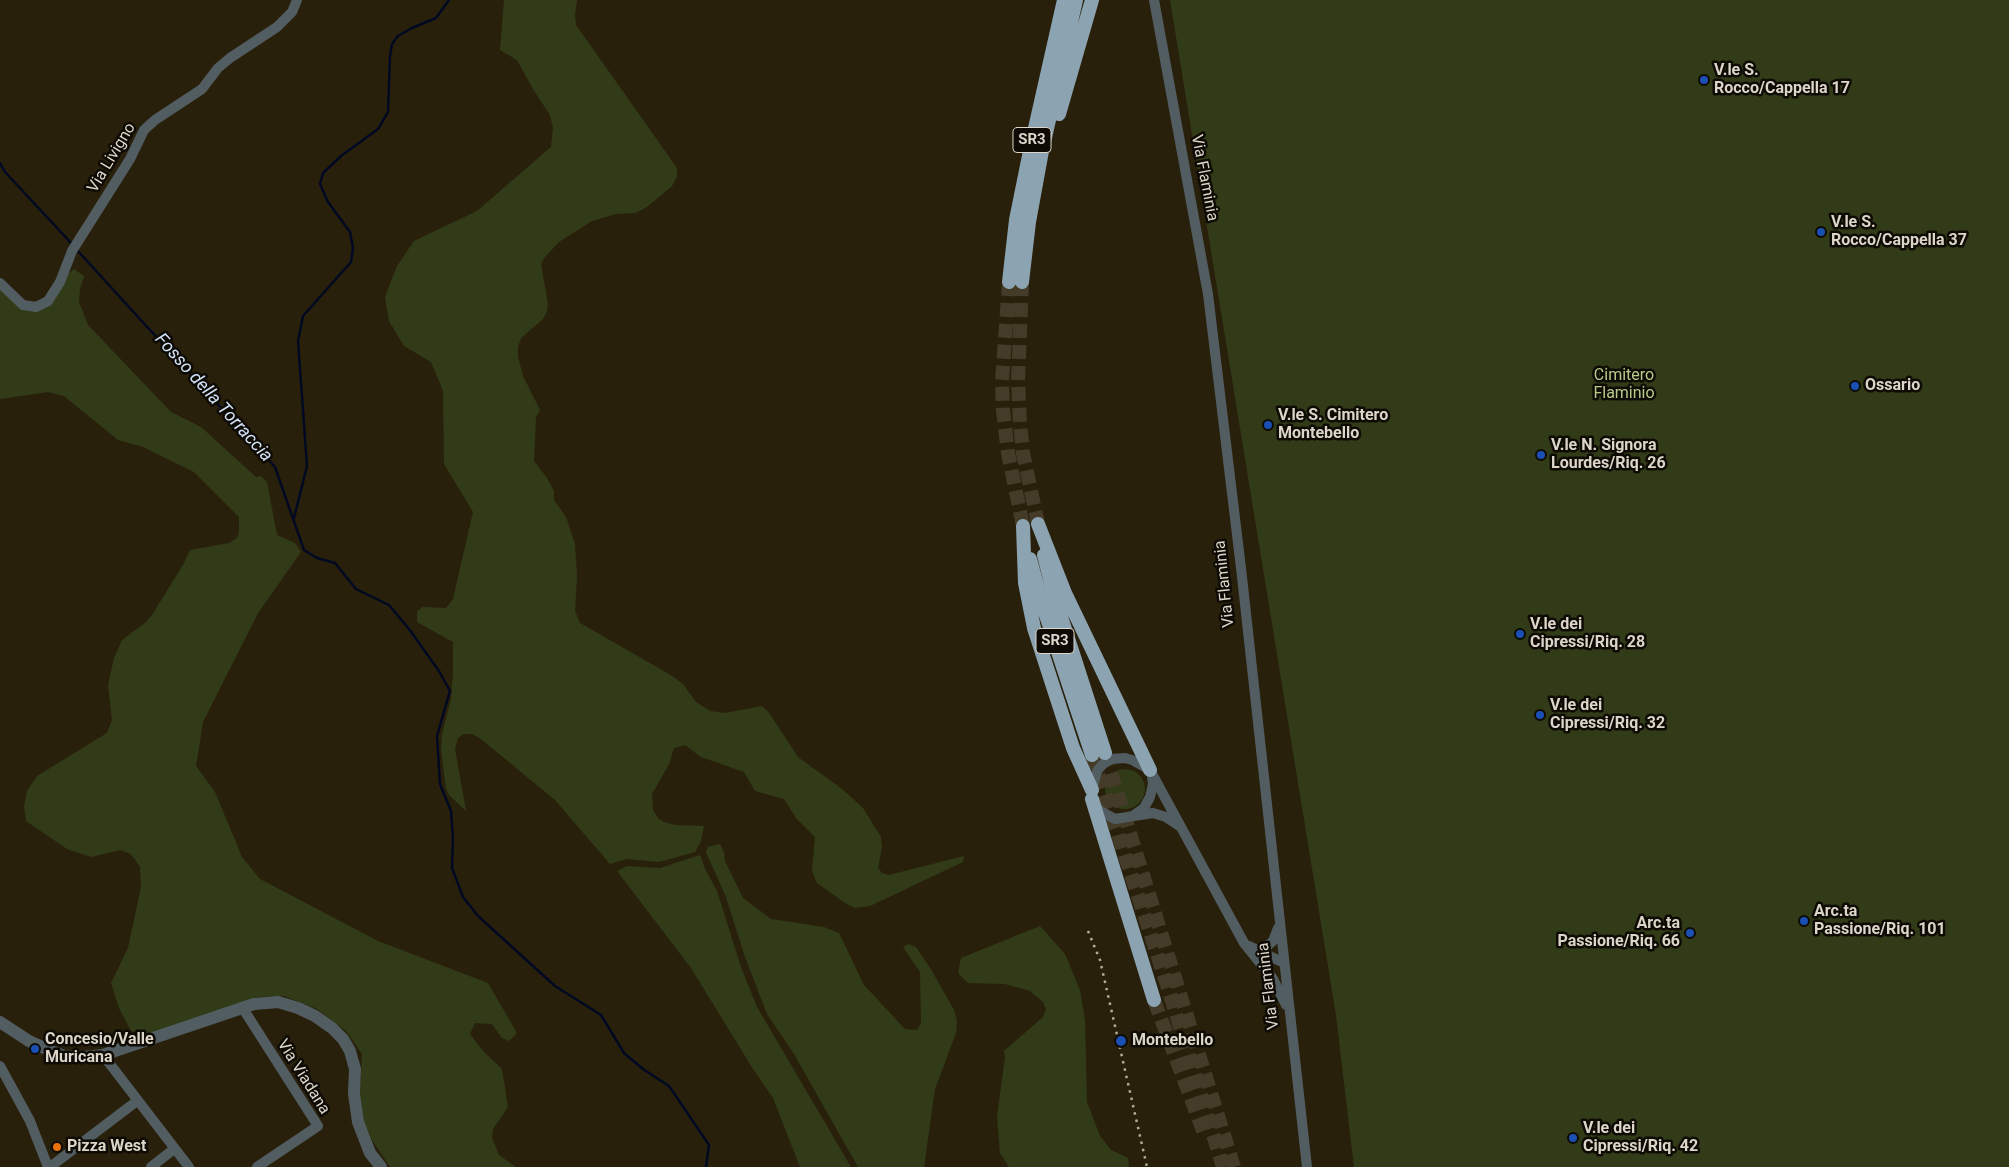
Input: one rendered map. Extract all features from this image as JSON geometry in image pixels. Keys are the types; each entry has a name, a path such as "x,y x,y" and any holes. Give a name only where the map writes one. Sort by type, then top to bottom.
{"highway":[{"name":"SR3","path":"1064,0 1016,220 1016,282 1042,151 1076,0"},
{"path":"1042,151 1056,126 1092,0"},
{"name":"SR3","path":"1092,794 1072,748 1034,628 1025,583 1023,526 1037,585 1099,754 1054,595 1038,524 1069,600 1150,770"},
{"path":"1092,794 1154,1000"}],"street":[{"name":"Via Livigno","path":"0,283 20,303 32,307 48,301 60,282 72,251 130,159 141,134 147,127 202,89 218,68 230,58 277,27 292,12 297,0"},
{"name":"Via Flaminia","path":"1154,0 1208,294 1267,792 1279,920 1307,1167"},
{"path":"1182,827 1159,814 1144,814 1122,819 1107,816 1100,811 1092,794 1097,771 1102,764 1111,759 1125,758 1150,770 1182,827 1244,943 1260,958 1280,989 1290,1010"},
{"path":"1131,816 1144,808 1150,797 1153,784 1150,770"},
{"path":"1260,958 1273,941 1279,920"},
{"path":"1260,958 1285,968"},
{"path":"0,1022 29,1041 53,1052 72,1057 103,1055 242,1007 270,1002 292,1006 322,1020 343,1039 350,1051 354,1065 354,1094 358,1122 370,1153 381,1167"},
{"name":"Via Viadana","path":"242,1007 318,1126 258,1167"},
{"path":"103,1055 189,1167"},
{"path":"0,1066 30,1121 46,1166 137,1101"},
{"path":"151,1167 174,1149"}],"green space":[{"path":"504,0 577,0 576,25 677,168 677,176 672,186 647,207 635,213 616,214 592,221 559,242 545,257 541,264 548,304 547,311 543,319 521,338 518,347 518,357 523,376 540,410 536,417 534,461 554,491 554,500 566,517 575,544 577,576 575,611 580,623 669,674 683,684 696,702 710,711 725,713 762,706 769,713 798,757 842,789 863,808 881,837 882,847 878,868 882,873 889,875 964,856 963,862 870,906 855,908 817,883 812,871 815,837 796,818 784,799 755,791 744,772 701,757 685,745 674,748 669,764 652,794 653,810 658,818 664,822 675,825 704,826 701,841 695,852 659,862 627,859 610,864 555,800 481,739 472,734 463,734 458,738 455,749 466,811 450,796 446,789 441,749 442,734 451,699 453,642 417,622 417,611 423,607 446,608 453,599 473,512 444,464 443,391 431,362 404,346 389,321 385,297 397,266 414,241 477,211 551,147 553,128 550,115 517,60 500,50"},
{"name":"Cimitero Flaminio","path":"1170,0 2009,0 2009,1167 1354,1167 1336,1015"},
{"path":"74,269 84,276 79,302 88,325 171,412 201,427 256,477 261,476 267,482 277,535 295,543 301,552 258,613 203,722 196,766 215,792 242,857 260,879 378,941 488,983 517,1033 509,1041 502,1038 492,1024 475,1023 470,1034 483,1051 502,1069 508,1107 493,1129 492,1138 499,1155 516,1167 390,1167 372,1140 363,1120 360,1095 362,1054 346,1031 317,1009 284,996 257,997 152,1035 131,1031 119,1008 111,983 128,948 141,887 140,867 131,854 120,850 91,857 67,849 26,821 24,807 27,791 37,776 107,733 112,720 108,685 114,658 122,640 145,623 152,615 183,565 190,550 229,543 237,538 239,531 239,517 194,472 143,447 118,440 64,396 48,392 0,399 0,287 26,311 39,311 54,301 68,274"},
{"path":"1121,769 1129,769 1136,772 1142,778 1145,789 1142,800 1136,806 1129,809 1121,809 1114,806 1108,800 1105,793 1105,785 1108,778 1114,772"},
{"path":"720,844 724,852 725,861 743,898 771,919 824,927 839,933 864,985 905,1029 917,1030 921,1023 920,972 903,947 908,944 916,947 932,971 954,1010 957,1021 956,1033 935,1089 924,1167 858,1167 794,1054 767,1014 745,957 726,897 706,852 708,847"},
{"path":"700,855 717,891 741,967 757,1007 851,1167 800,1167 773,1098 691,968 617,871 627,866 660,868"},
{"path":"1040,926 1065,954 1080,990 1085,1020 1087,1102 1100,1136 1111,1150 1128,1158 1129,1167 1009,1167 1000,1153 997,1117 1005,1057 1004,1051 1043,1017 1046,1009 1043,1002 1030,991 1005,984 968,983 958,973 961,958"}],"waterway":[{"path":"294,518 307,466 298,341 303,316 351,262 353,248 350,232 328,202 320,184 323,173 341,156 378,129 388,112 392,44 398,36 436,18 449,0"},
{"name":"Fosso della Torraccia","path":"0,163 5,172 72,244"},
{"name":"Fosso della Torraccia","path":"77,250 275,467 304,550 317,558 335,563 356,589 389,605 439,671 450,691 437,736 440,784 451,811 453,838 452,868 463,897 478,916 555,986 601,1015 624,1053 643,1069 669,1086 709,1145 706,1167"}],"tunnel":[{"path":"1009,282 1002,382 1003,410 1008,453 1023,526"},
{"path":"1022,282 1018,381 1020,423 1023,453 1038,524"},
{"path":"1105,753 1234,1167"},
{"path":"1092,755 1168,988 1223,1167"},
{"path":"1154,1000 1204,1133"}],"railway":[{"path":"1088,931 1100,960 1147,1167"}],"place":[{"name":"V.le S. Rocco/Cappella 17","path":"1704,80"},
{"name":"V.le S. Rocco/Cappella 37","path":"1821,232"},
{"name":"Ossario","path":"1855,386"},
{"name":"V.le S. Cimitero Montebello","path":"1268,425"},
{"name":"V.le N. Signora Lourdes/Riq. 26","path":"1541,455"},
{"name":"V.le dei Cipressi/Riq. 28","path":"1520,634"},
{"name":"V.le dei Cipressi/Riq. 32","path":"1540,715"},
{"name":"Arc.ta Passione/Riq. 101","path":"1804,921"},
{"name":"Arc.ta Passione/Riq. 66","path":"1690,933"},
{"name":"Montebello","path":"1121,1041"},
{"name":"Concesio/Valle Muricana","path":"35,1049"},
{"name":"V.le dei Cipressi/Riq. 42","path":"1573,1138"},
{"name":"Pizza West","path":"57,1147"}]}
